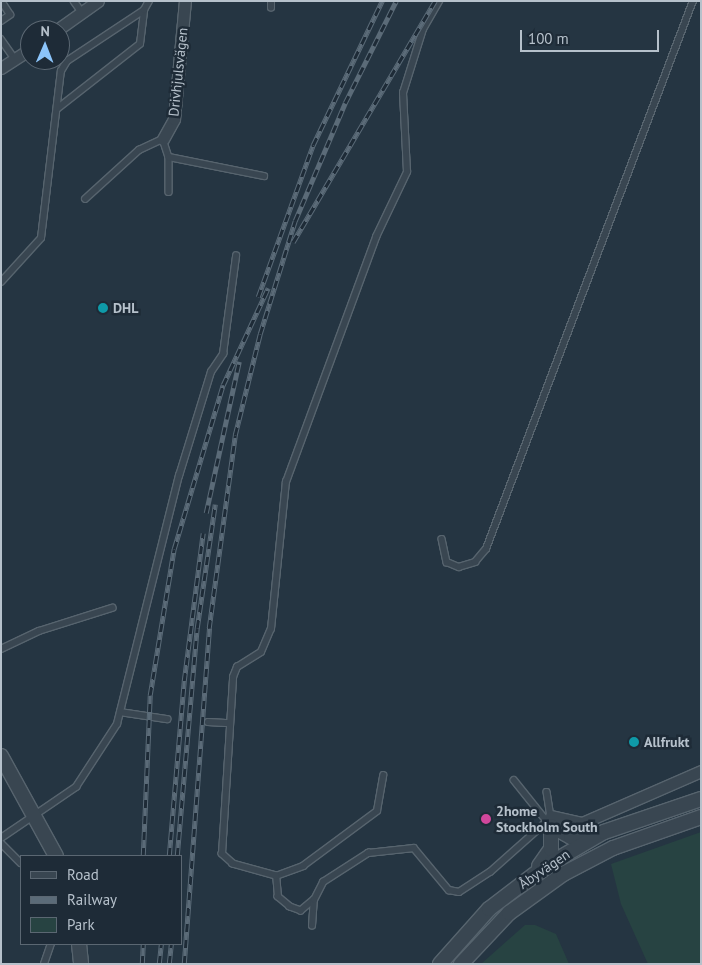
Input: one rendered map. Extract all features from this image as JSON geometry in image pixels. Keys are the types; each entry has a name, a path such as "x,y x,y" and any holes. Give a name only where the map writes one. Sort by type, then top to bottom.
{"street":[{"path":"70,21 98,1"},
{"name":"Drivhjulsvägen","path":"163,140 174,120 185,1"},
{"path":"1,68 20,56"},
{"path":"1,756 36,814 56,855"},
{"path":"551,821 582,824 701,771"},
{"name":"Åbyvägen","path":"440,964 489,909 532,875 604,832 701,799"},
{"name":"Åbyvägen","path":"461,964 509,913 563,874 613,848 701,817"},
{"path":"551,821 571,837 604,832"},
{"path":"532,875 551,849 551,821"},
{"path":"79,945 81,964"}],"lane":[{"path":"1,1 10,15 1,21"},
{"path":"74,1 82,12"},
{"path":"57,109 140,44 144,10 148,1"},
{"path":"383,776 377,811 302,866 276,876 233,864 222,854 234,672 262,652 271,629 286,482 376,237 407,172 403,93 424,28 439,1"},
{"path":"442,539 447,562 459,567 474,562 486,549 693,1"},
{"path":"1,282 40,238 61,71 67,61 144,10"},
{"path":"1,40 15,59"},
{"path":"85,199 139,150 163,140 169,157 169,192"},
{"path":"169,157 264,176"},
{"path":"1,838 76,786 120,712 179,476 211,372 223,354 236,256"},
{"path":"1,649 39,631 112,608"},
{"path":"120,712 167,718"},
{"path":"208,722 230,723"},
{"path":"514,780 551,821"},
{"path":"547,792 551,821"},
{"path":"276,876 278,897 290,908 301,911 314,900 335,871 368,853 414,848 449,890 459,892 482,878 543,825 551,821"},
{"path":"1,843 20,862"},
{"path":"312,926 314,900"},
{"path":"44,964 50,945"}],"green space":[{"path":"701,832 701,964 648,964 621,904 611,864"},
{"path":"525,925 535,925 556,934 569,964 481,964"}],"railway":[{"path":"258,297 313,145 382,1"},
{"path":"184,964 209,628 235,435 260,334 295,221 345,103 396,1"},
{"path":"293,242 435,1"},
{"path":"143,855 150,695 174,549 223,385 268,288"},
{"path":"206,513 239,362"},
{"path":"177,855 197,628 215,504"},
{"path":"169,855 184,681 203,533"},
{"path":"142,964 143,945"},
{"path":"159,964 161,945"},
{"path":"169,964 171,945"}],"place":[{"name":"DHL","path":"103,308"},
{"name":"Allfrukt","path":"634,742"},
{"name":"2home Stockholm South","path":"486,819"}]}
